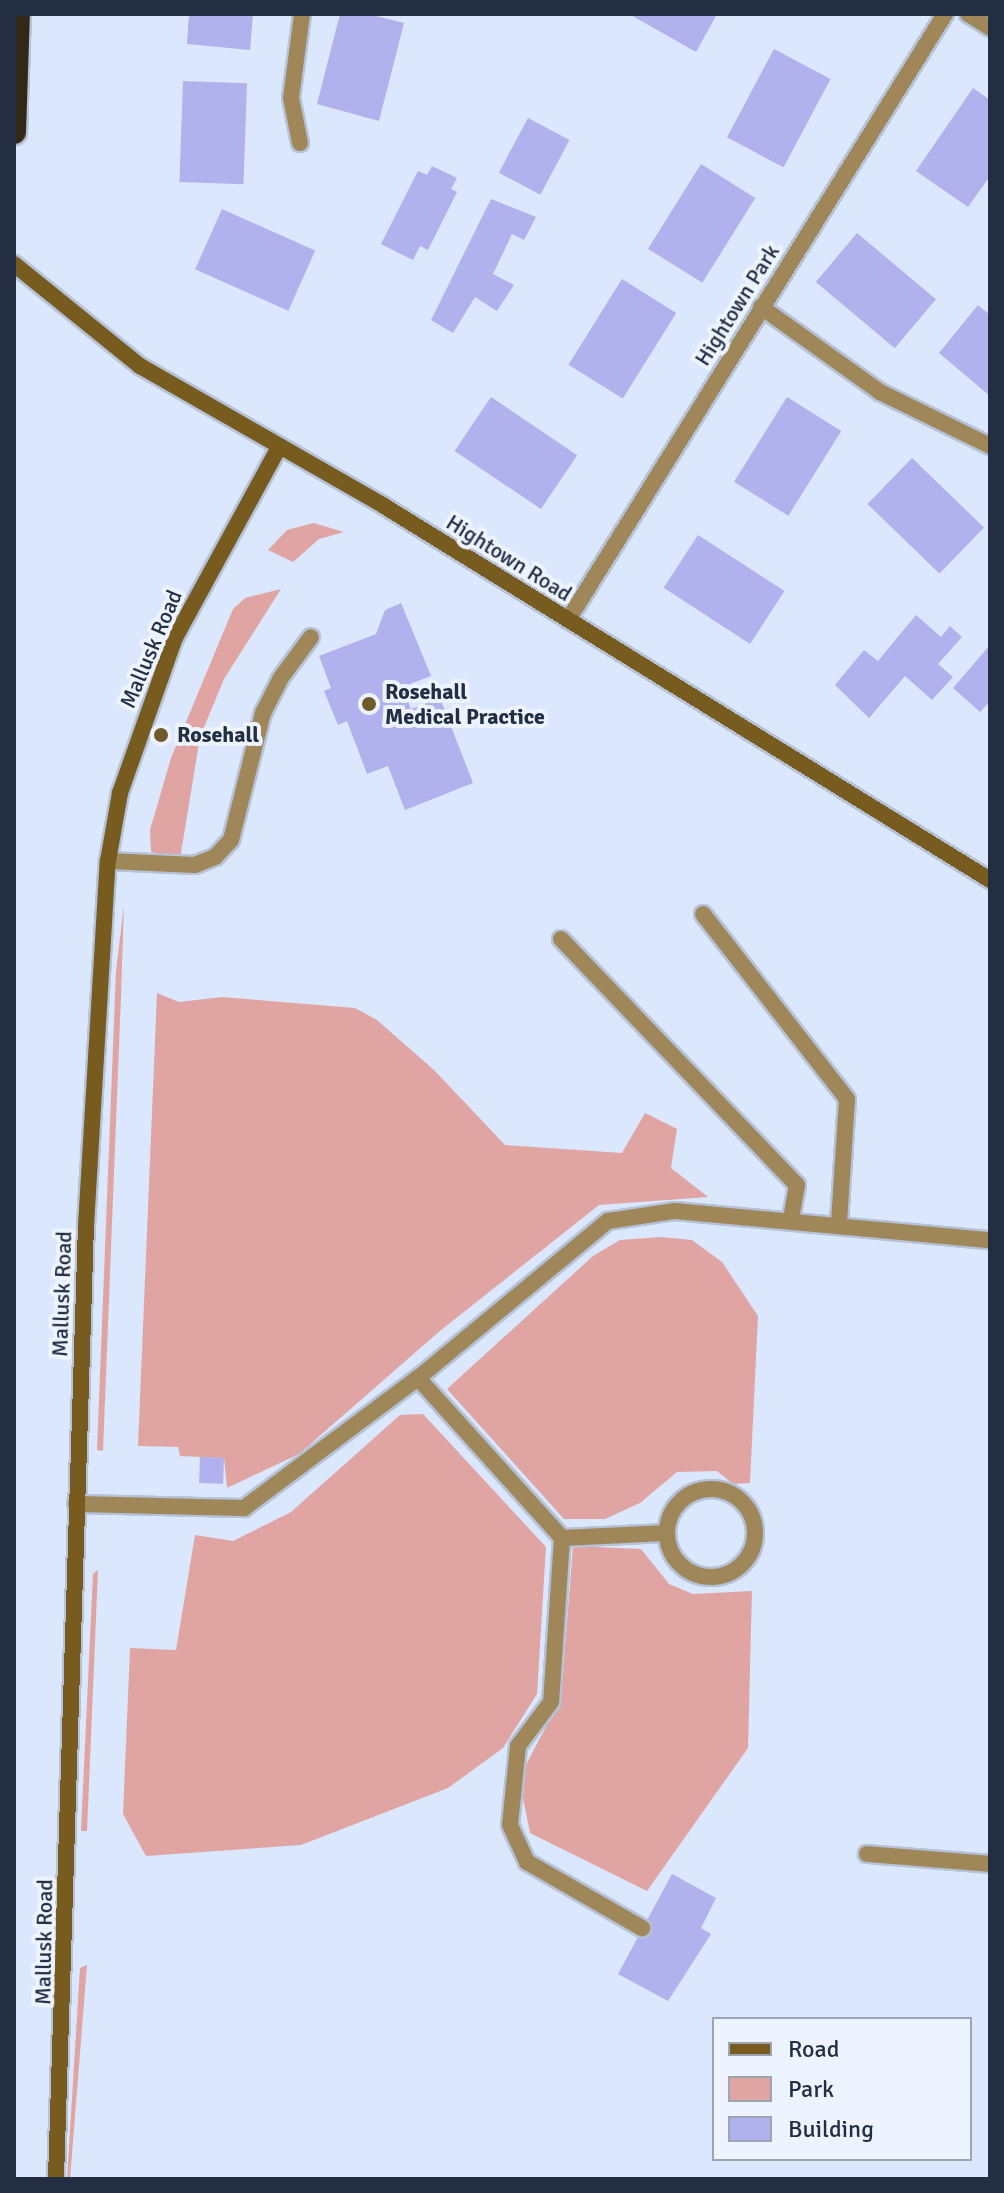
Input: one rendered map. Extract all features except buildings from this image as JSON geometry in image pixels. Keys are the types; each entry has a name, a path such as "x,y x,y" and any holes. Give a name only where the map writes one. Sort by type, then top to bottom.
{"highway":[{"path":"14,132 18,14"}],"main road":[{"name":"Hightown Road","path":"14,264 114,348 568,620 990,880"},
{"name":"Mallusk Road","path":"56,2179 76,1504 96,992 108,861 120,793 175,638 279,447"}],"street":[{"path":"300,143 291,98 302,14"},
{"name":"Hightown Park","path":"568,620 945,14"},
{"path":"968,14 990,28"},
{"path":"761,307 880,392 990,446"},
{"path":"108,861 195,865 215,857 231,840 263,713 311,637"},
{"path":"703,914 847,1099 839,1223"},
{"path":"561,939 797,1185 791,1220"},
{"path":"76,1504 244,1508 418,1378 608,1221 675,1211 839,1223 990,1240"},
{"path":"418,1378 562,1538 551,1702 518,1746 510,1825 527,1862 642,1928"},
{"path":"713,1488 740,1499 749,1510 755,1539 742,1565 730,1573 700,1576 676,1561 666,1533 675,1506 699,1490 713,1488"},
{"path":"562,1538 666,1533"},
{"path":"867,1854 990,1864"}],"green space":[{"path":"314,523 344,532 319,539 293,562 268,550 287,530"},
{"path":"281,589 224,679 200,737 180,859 151,852 150,830 171,758 233,609 245,598"},
{"path":"124,905 103,1451 97,1450 116,971"},
{"path":"157,993 179,1002 222,997 355,1008 377,1020 435,1071 505,1145 622,1153 645,1113 677,1129 671,1168 708,1197 599,1205 441,1330 299,1454 227,1488 224,1458 180,1456 178,1447 138,1446"},
{"path":"661,1237 692,1240 722,1262 758,1316 750,1483 733,1484 717,1471 677,1472 640,1503 605,1519 564,1519 447,1389 593,1256 620,1240"},
{"path":"423,1414 546,1547 537,1694 503,1748 448,1788 301,1845 146,1856 123,1814 130,1648 176,1650 195,1535 233,1541 291,1512 400,1415"},
{"path":"573,1546 641,1549 669,1584 693,1594 752,1591 748,1748 647,1891 530,1833 519,1778 561,1698"},
{"path":"98,1570 87,1831 81,1831 93,1574"},
{"path":"87,1965 70,2179 67,2179 80,1968"}],"place":[{"name":"Rosehall Medical Practice","path":"369,704"},
{"name":"Rosehall","path":"161,735"}]}
